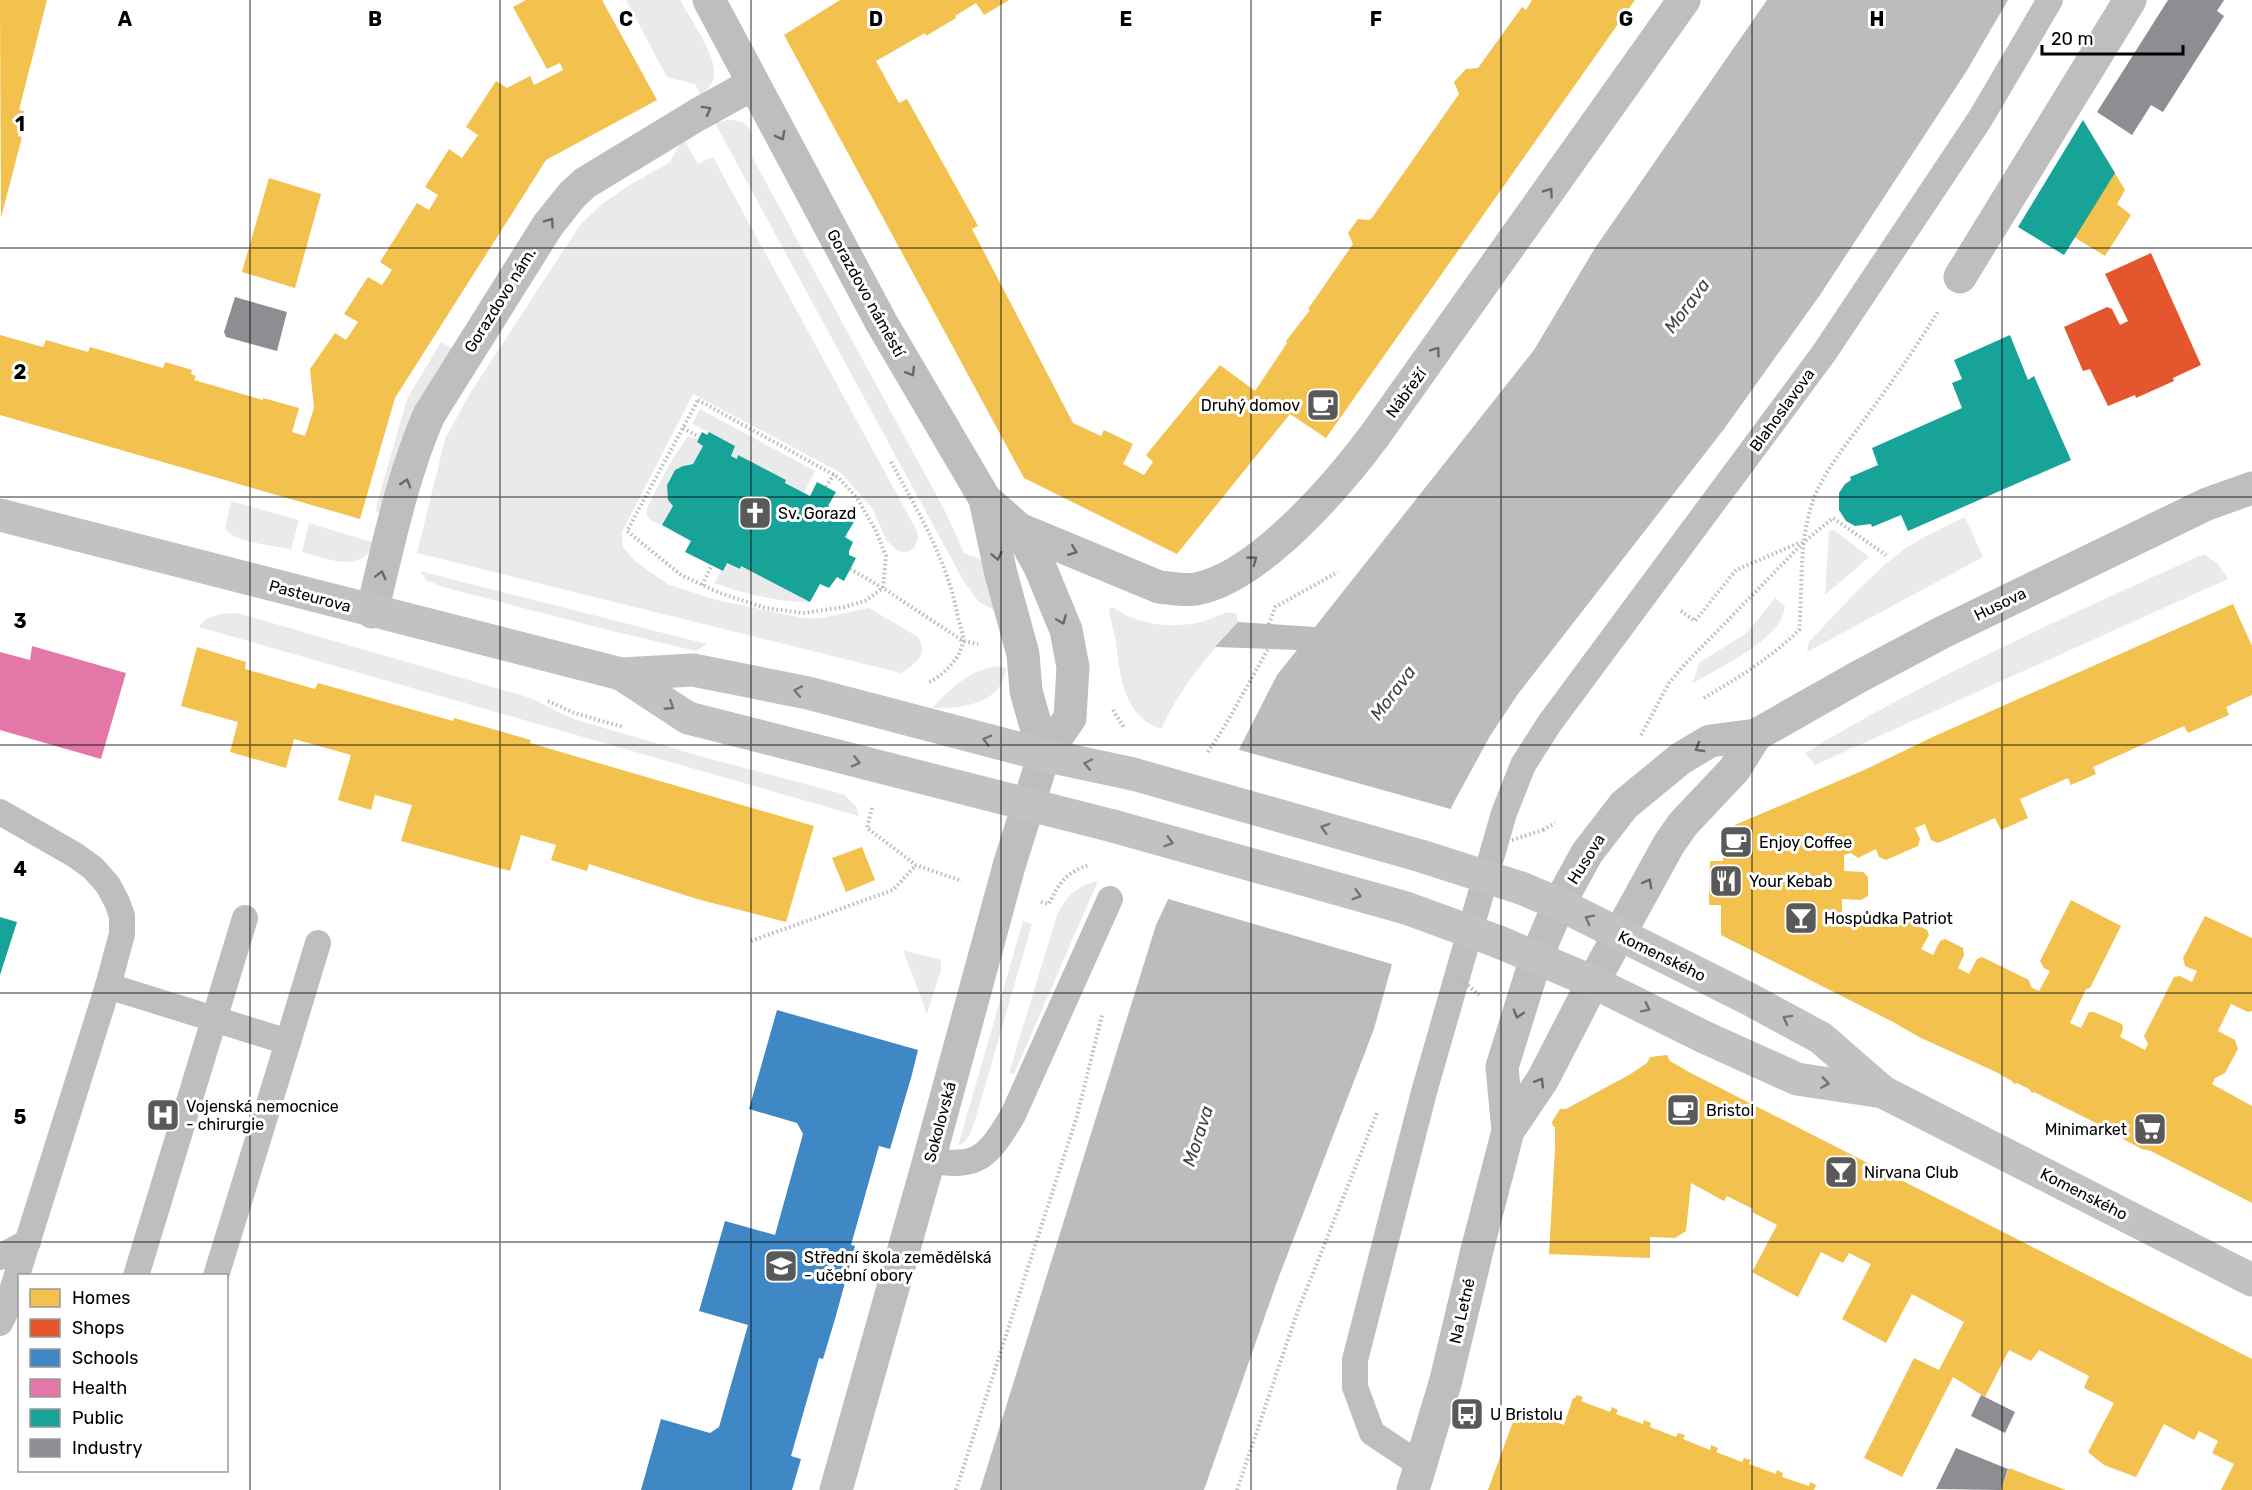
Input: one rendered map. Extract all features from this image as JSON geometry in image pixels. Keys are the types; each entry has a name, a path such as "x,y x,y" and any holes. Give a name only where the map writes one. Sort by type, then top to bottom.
{"main road":[{"name":"Pasteurova","path":"0,515 621,674"},
{"name":"Komenského","path":"621,674 693,670 808,693 1044,755 1132,774 1421,856 1521,888 1559,904 1749,999 1821,1038 1883,1092 2252,1280"},
{"name":"Komenského","path":"621,674 688,718 1113,826 1406,908 1499,942 1593,982 1704,1037 1797,1079 1883,1092"}],"street":[{"name":"Gorazdovo náměstí","path":"709,0 881,322 985,499"},
{"name":"Nábřeží","path":"1019,529 1160,586 1181,589 1196,589 1219,581 1261,555 1330,491 1362,453 1684,0"},
{"path":"1960,277 2130,0"},
{"name":"Gorazdovo nám.","path":"372,612 396,515 416,447 429,415 548,225 572,195 585,183 753,84"},
{"name":"Husova","path":"1536,958 1559,904 1587,853 1613,818 1643,788 1680,759 1710,741 1756,735 1953,627 2207,504 2252,488"},
{"path":"985,499 1019,529"},
{"path":"985,499 1001,574 1023,654 1026,691 1044,755"},
{"name":"Sokolovská","path":"836,1490 1009,866 1044,755 1070,718 1073,667 1066,630 1040,567 1019,529"},
{"name":"Husova","path":"1593,982 1669,844 1683,825 1734,770 1756,735"},
{"name":"Na Letné","path":"1508,1131 1502,1067 1536,958"},
{"name":"Na Letné","path":"1418,1478 1446,1380 1476,1250 1508,1131 1543,1079 1593,982"}],"lane":[{"name":"Blahoslavova","path":"1418,1478 1372,1433 1355,1387 1355,1360 1424,1092 1504,813 1523,765 1549,724 1824,353 1980,119 2050,0"},
{"path":"0,812 75,855 93,868 108,885 122,916 122,934 108,986 28,1242 0,1323"},
{"path":"929,1160 949,1164 972,1160 983,1156 998,1141 1013,1115 1110,899"},
{"path":"136,1274 245,918"},
{"path":"216,1274 318,943"},
{"path":"108,986 288,1042"},
{"path":"0,1257 28,1242"}],"path":[{"path":"1799,630 1805,541 1808,520 1816,494 1829,470 1912,352 1960,277"},
{"path":"698,400 834,474 857,498 876,531 886,556 883,588 865,601 844,607 803,613 765,608 720,593 681,575 627,531 698,400"},
{"path":"683,428 699,436"},
{"path":"891,462 933,539 947,573 963,641 950,667 938,678 922,685"},
{"path":"826,487 834,474"},
{"path":"1639,740 1669,683 1805,541 1833,518 1886,555"},
{"path":"1695,621 1736,570 1805,541"},
{"path":"702,585 712,565"},
{"path":"850,570 883,588 963,641"},
{"path":"1268,649 1269,624 1275,607 1338,572"},
{"path":"1110,704 1125,729 1131,734"},
{"path":"874,800 867,828 916,865 961,881"},
{"path":"1049,904 1057,886 1068,876 1082,867 1096,864"},
{"path":"751,941 893,890 916,865"},
{"path":"1450,970 1479,994"},
{"path":"956,1490 1077,1116 1105,1008"},
{"path":"1238,1490 1297,1313 1378,1109"}],"shaded area":[{"path":"626,0 680,0 702,37 714,67 712,82 701,95 695,84 667,77"},
{"path":"727,120 742,122 750,129 751,155 944,509 964,553 982,560 995,611 979,602 963,580 715,123"},
{"path":"683,138 698,164 713,157 917,531 918,539 914,548 907,552 898,551 887,541 872,508 841,473 693,394 622,532 623,547 634,560 667,584 713,599 802,618 822,618 869,608 918,637 921,643 919,658 901,673 417,553 445,439 469,395 580,225 602,204 670,162"},
{"path":"441,342 452,348 384,513 375,511 407,399"},
{"path":"700,409 815,471 804,493 738,456 737,459 731,456 735,446 692,424"},
{"path":"688,436 698,439 697,442 703,446 693,464 679,468 670,478 667,492 673,506 662,525 648,518 647,508 669,465"},
{"path":"231,501 299,520 291,549 255,543 237,537 225,529"},
{"path":"1965,517 1983,557 1807,652 1809,642 1890,560 1918,541"},
{"path":"309,523 375,543 369,553 361,559 352,561 342,562 302,552"},
{"path":"1834,530 1869,557 1825,595 1829,531"},
{"path":"2205,555 2218,564 2228,579 1815,765 1805,753 1949,673 2048,625"},
{"path":"727,563 739,569 741,566 810,602 762,597 714,583"},
{"path":"420,571 707,644 696,651 604,629 443,587 426,580"},
{"path":"1775,598 1785,606 1782,618 1774,630 1748,651 1692,684 1700,662 1747,633"},
{"path":"1113,607 1143,622 1166,625 1189,624 1222,614 1236,613 1238,622 1195,672 1161,729 1138,715 1126,693 1119,668 1109,609"},
{"path":"238,613 524,696 577,720 843,794 855,805 859,816 199,627 212,617"},
{"path":"997,666 1006,668 1003,680 989,697 967,705 932,708 969,676"},
{"path":"1098,881 1014,1074 1009,1073 1057,915 1064,902 1073,893"},
{"path":"1023,921 1032,924 973,1126 968,1137 958,1146"},
{"path":"903,950 941,960 941,970 927,1014"}],"water":[{"name":"Morava","path":"1767,0 2008,0 1966,72 1820,295 1724,429 1518,694 1490,736 1453,804 1419,882 1401,932 1374,1029 1278,1279 1204,1490 980,1490 1156,925 1232,763 1277,675 1297,650 1215,647 1238,622 1315,627 1534,350 1595,248"}],"pier":[{"path":"1236,749 1454,810 1422,883 1395,965 1165,898"}],"building: Homes":[{"path":"0,0 47,0 19,110 24,111 18,136 22,137 1,218"},
{"path":"526,0 602,0 657,100 546,160 395,398 360,519 0,415 0,335 43,347 46,340 88,352 90,347 163,368 165,362 192,370 191,374 196,376 194,380 299,408 292,432 305,436 314,408 310,369 335,333 346,340 358,322 344,314 368,277 382,285 392,270 380,262 417,203 429,210 438,195 425,187 449,149 462,158 478,135 466,127 496,81 507,88 530,76 534,85 563,70 560,63 547,69 513,7"},
{"path":"840,0 1009,0 984,15 976,3 926,36 925,33 876,61 899,103 907,99 978,226 972,229 1073,423 1101,436 1104,430 1133,444 1123,464 1144,475 1153,462 1146,455 1220,365 1255,391 1287,343 1286,341 1310,310 1308,309 1353,244 1348,233 1358,219 1372,218 1459,94 1454,82 1466,69 1478,68 1522,7 1526,10 1532,0 1635,0 1326,438 1290,414 1177,554 1024,478 784,35"},
{"path":"2115,173 2125,190 2117,204 2131,215 2105,256 2074,237"},
{"path":"269,178 321,194 295,288 242,272"},
{"path":"2233,604 2252,646 2252,695 2226,707 2229,715 2188,733 2184,726 2093,767 2096,774 2071,785 2068,778 2020,799 2028,818 2001,830 1995,818 1938,843 1931,840 1925,824 1915,828 1920,839 1918,846 1886,860 1879,857 1876,849 1858,858 1851,853 1844,855 1844,871 1863,872 1868,877 1868,896 1861,900 1842,899 1842,917 1848,920 1855,914 1875,925 1880,915 1884,913 1896,920 1898,915 1927,930 1929,935 1921,949 1933,955 1940,941 1945,939 1963,948 1964,955 1958,968 1969,974 1977,959 1982,957 2029,980 2031,987 2039,991 2050,971 2044,968 2040,961 2071,900 2121,926 2070,1023 2081,1028 2089,1012 2094,1012 2122,1024 2120,1037 2145,1050 2148,1044 2144,1036 2174,977 2180,976 2192,982 2197,971 2185,966 2183,958 2205,916 2252,938 2252,1011 2248,1012 2231,1004 2218,1031 2235,1040 2238,1049 2225,1073 2215,1078 2212,1084 2252,1106 2252,1203 2032,1093 2017,1083 2014,1084 1996,1072 1919,1037 1721,935 1721,905 1709,905 1710,861 1723,861 1723,830 1862,771 1937,735"},
{"path":"197,647 246,662 245,669 315,689 318,683 453,721 454,718 531,740 530,743 814,826 786,922 697,899 589,864 587,871 551,860 556,845 521,835 510,871 401,841 412,805 375,795 371,810 338,800 351,755 294,739 286,768 230,752 238,722 181,706"},
{"path":"862,847 875,880 846,892 832,858"},
{"path":"1667,1055 1670,1061 1689,1072 2252,1359 2252,1490 2221,1490 2234,1464 2212,1453 2218,1441 2199,1431 2194,1440 2164,1424 2136,1477 2104,1465 2088,1452 2114,1403 2084,1388 2089,1376 2039,1350 2031,1361 2009,1350 1985,1397 1953,1377 1902,1477 1864,1458 1914,1358 1939,1370 1964,1322 1912,1294 1886,1343 1842,1319 1871,1264 1849,1253 1843,1263 1821,1252 1798,1297 1752,1272 1777,1225 1727,1196 1724,1201 1691,1183 1686,1231 1675,1238 1650,1237 1650,1258 1549,1254 1555,1149 1555,1127 1552,1122 1560,1109 1566,1109 1629,1075 1647,1063 1650,1057"},
{"path":"1577,1395 1583,1397 1581,1401 1610,1412 1612,1407 1618,1410 1616,1414 1643,1424 1644,1420 1651,1423 1650,1427 1676,1437 1678,1433 1685,1435 1683,1439 1710,1450 1711,1445 1718,1448 1716,1452 1742,1462 1744,1458 1751,1460 1749,1464 1776,1474 1777,1470 1783,1473 1782,1477 1809,1486 1810,1482 1816,1485 1814,1490 1488,1490 1518,1408 1564,1425 1573,1398"},
{"path":"2009,1468 2066,1490 2001,1490"}],"building: Shops":[{"path":"2151,253 2201,365 2173,378 2174,381 2136,398 2135,395 2108,406 2090,369 2083,371 2064,327 2107,307 2112,309 2120,325 2128,321 2105,274"}],"building: Schools":[{"name":"Střední škola zemědělská - učební obory","path":"777,1010 918,1050 911,1078 890,1149 879,1146 851,1245 855,1246 835,1319 823,1359 819,1358 791,1456 801,1459 792,1490 641,1490 661,1419 710,1433 719,1427 748,1325 699,1311 725,1221 775,1235 803,1134 797,1123 749,1109"}],"building: Health":[{"path":"32,646 126,673 101,759 0,730 0,652 30,660"}],"building: Public":[{"path":"2083,120 2115,173 2064,255 2018,227"},
{"path":"2010,335 2028,380 2034,376 2071,460 1908,531 1901,515 1872,527 1871,524 1855,526 1846,521 1839,510 1839,493 1851,480 1850,477 1878,465 1872,448 1962,408 1952,383 1962,379 1954,360"},
{"name":"Sv. Gorazd","path":"702,432 707,435 709,432 735,446 731,456 737,459 738,455 786,480 785,483 810,496 817,482 836,492 828,506 855,520 845,537 853,542 849,555 856,558 844,581 837,577 829,588 820,584 810,602 741,566 740,569 727,563 723,571 685,552 691,541 662,525 673,506 668,500 667,485 675,470 693,464 703,446 697,442"},
{"path":"0,917 17,922 0,975"}],"building: Industry":[{"path":"2168,0 2224,0 2217,11 2224,16 2163,112 2151,105 2132,135 2097,112"},
{"path":"235,297 287,312 277,351 226,337 224,332"},
{"path":"1981,1395 2015,1412 2005,1433 1971,1416"},
{"path":"1956,1448 2008,1469 2001,1490 1936,1489"}],"place":[{"name":"Druhý domov","path":"1323,405"},
{"name":"Sv. Gorazd","path":"755,513"},
{"name":"Enjoy Coffee","path":"1736,842"},
{"name":"Your Kebab","path":"1726,881"},
{"name":"Hospůdka Patriot","path":"1801,918"},
{"name":"Bristol","path":"1683,1110"},
{"name":"Vojenská nemocnice - chirurgie","path":"163,1115"},
{"name":"Minimarket","path":"2150,1129"},
{"name":"Nirvana Club","path":"1841,1172"},
{"name":"Střední škola zemědělská - učební obory","path":"781,1266"},
{"name":"U Bristolu","path":"1467,1414"}]}
